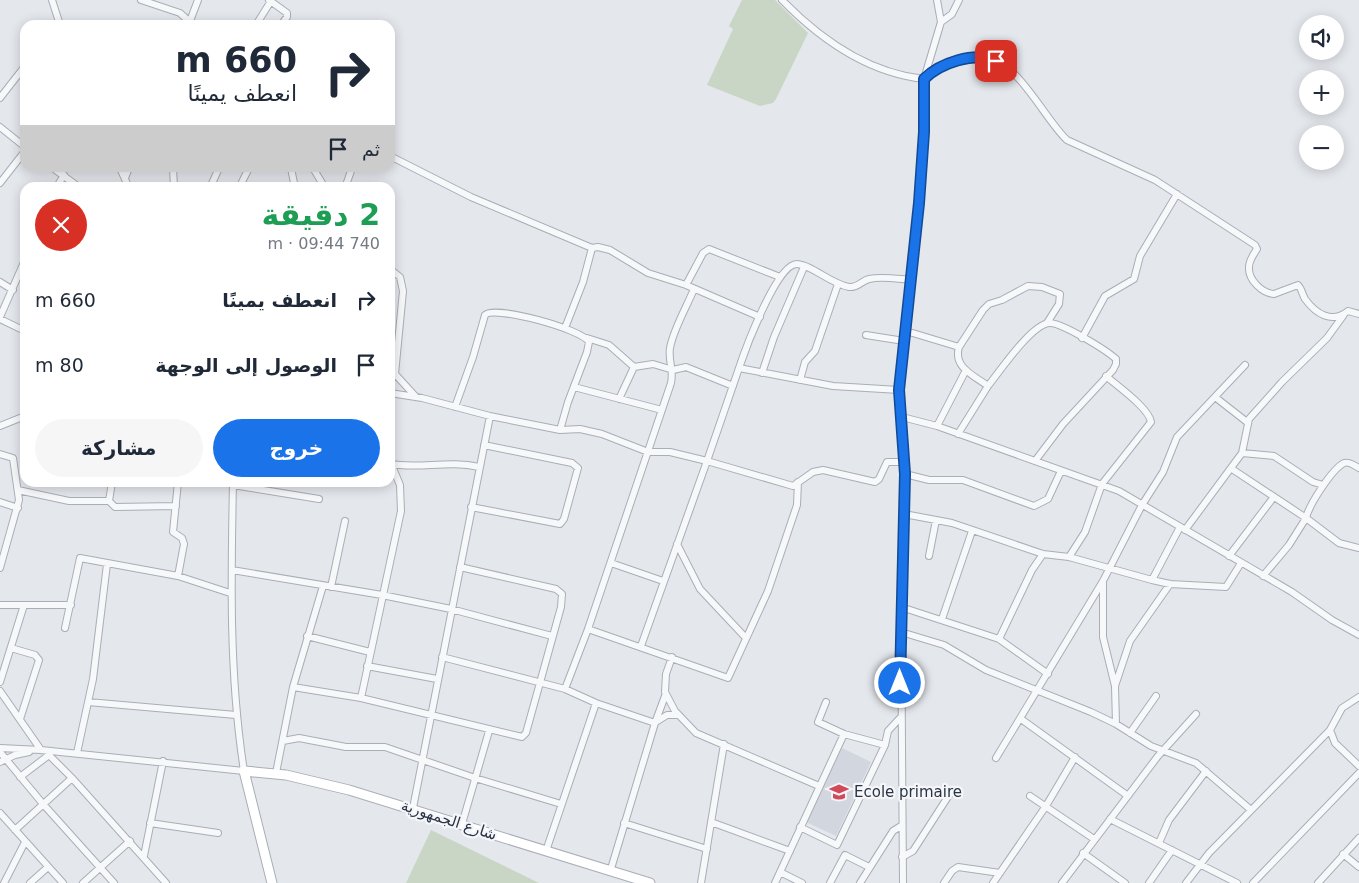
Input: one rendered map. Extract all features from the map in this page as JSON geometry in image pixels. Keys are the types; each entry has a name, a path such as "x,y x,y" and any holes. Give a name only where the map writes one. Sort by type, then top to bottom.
{"main road":[{"name":"شارع الجمهورية","path":"244,771 276,773 349,790 413,808 610,872 650,883"},
{"path":"244,771 272,883"},
{"path":"248,791 255,778 265,772"}],"street":[{"path":"52,0 58,20"},
{"path":"141,0 180,14 188,20"},
{"path":"193,20 198,0"},
{"path":"782,0 811,29 874,67 901,75 924,79 940,66 978,57 990,58 1010,71 1034,96 1067,140 1155,180 1256,246 1249,266 1251,277 1259,287 1274,294 1298,285 1306,300 1326,315 1333,318 1349,311 1359,314"},
{"path":"903,883 900,718 905,462 899,390 924,132 924,79 941,22 937,0"},
{"path":"941,22 952,14 960,0"},
{"path":"259,20 270,1 287,14 288,17 285,20"},
{"path":"0,98 20,72"},
{"path":"0,127 20,143"},
{"path":"0,183 20,157"},
{"path":"395,159 471,197 592,248 598,247 610,250 641,269 686,285 760,317"},
{"path":"60,172 73,182"},
{"path":"122,172 126,182"},
{"path":"124,178 127,172"},
{"path":"60,182 64,175"},
{"path":"1082,338 1105,296 1134,278 1140,256 1178,194"},
{"path":"565,328 583,282 592,248"},
{"path":"686,285 703,253 709,249 780,277"},
{"path":"641,646 739,368 760,317 780,277 786,269 794,264 838,284 854,287 875,278 911,280"},
{"path":"762,373 774,337 804,267"},
{"path":"20,272 0,318 20,328"},
{"path":"395,273 400,277 403,291 396,374 416,397"},
{"path":"0,282 13,290"},
{"path":"800,380 805,362 815,351 838,284"},
{"path":"958,434 988,386 1033,332 1047,323 1059,304 1060,294 1042,287 1028,286 1002,300 987,305 959,346 957,360 966,370 988,386"},
{"path":"565,689 588,630 662,410 674,370 670,358 670,346 694,289"},
{"path":"455,407 487,312 493,311 510,314 565,328 609,345 634,367"},
{"path":"1152,580 1182,528 1232,469 1242,453 1246,441 1247,422 1282,382 1327,338 1344,314"},
{"path":"1035,461 1063,424 1116,364 1116,359 1103,348 1057,324 1047,323"},
{"path":"906,332 959,346"},
{"path":"866,335 904,341"},
{"path":"560,430 589,347 587,338"},
{"path":"619,399 634,367 644,364 659,364 674,370 686,367 733,386"},
{"path":"996,758 1103,582 1142,505 1163,472 1178,438 1245,365"},
{"path":"739,368 833,386 899,390"},
{"path":"937,426 966,370"},
{"path":"1070,557 1085,532 1102,484 1147,430 1151,420 1132,398 1106,376"},
{"path":"574,387 662,410"},
{"path":"395,395 416,397 490,416 560,430 580,430 602,434 648,452 683,454 791,486 813,472 823,470 876,482 887,462 905,462"},
{"path":"1215,397 1247,422"},
{"path":"413,808 490,416"},
{"path":"902,417 937,426 1102,484 1182,528 1359,636"},
{"path":"0,426 20,418"},
{"path":"471,507 560,524 564,519 578,468 572,463 484,445"},
{"path":"1242,453 1274,456 1313,482 1323,485"},
{"path":"0,454 12,458 18,490 18,508 0,568"},
{"path":"395,464 409,466 436,463 479,467"},
{"path":"1263,576 1289,545 1323,485 1345,463 1359,468"},
{"path":"1232,469 1273,498 1306,518 1339,543 1359,548"},
{"path":"905,474 929,480 963,480 1034,506 1040,505 1048,499 1061,471"},
{"path":"361,698 401,511 400,485 395,474"},
{"path":"588,630 641,646 728,678 745,637 768,591 797,505 798,482"},
{"path":"111,487 110,501 112,505 120,508 176,506"},
{"path":"178,487 173,532 182,538 184,544 178,576"},
{"path":"2,761 27,752 77,753 244,771 236,715 230,593 233,487"},
{"path":"250,487 319,499"},
{"path":"18,490 69,501 110,501"},
{"path":"1229,556 1273,498"},
{"path":"0,502 18,508"},
{"path":"904,514 952,522 972,531 1043,554 1070,557 1109,570 1170,584 1226,587 1241,563"},
{"path":"929,556 936,520"},
{"path":"331,587 345,521"},
{"path":"942,619 972,531"},
{"path":"676,544 700,588 745,637"},
{"path":"999,639 1032,570 1043,554"},
{"path":"65,628 80,558 178,576 230,593"},
{"path":"611,563 664,581"},
{"path":"77,753 96,660 107,564"},
{"path":"293,687 361,698 519,738 524,736 563,598 560,591 460,566"},
{"path":"232,570 382,594 451,608 552,636"},
{"path":"1103,582 1103,637 1114,686 1116,724"},
{"path":"1114,686 1130,640 1170,584"},
{"path":"276,773 293,687 323,586"},
{"path":"0,605 71,605"},
{"path":"0,682 24,605"},
{"path":"901,607 999,639 1048,674"},
{"path":"901,632 944,645 986,670 1116,724 1162,751 1196,763 1251,810"},
{"path":"307,636 370,652"},
{"path":"11,648 35,655 39,660 20,719"},
{"path":"442,657 565,689 596,703 655,723"},
{"path":"610,872 655,723 663,705 666,674 672,658"},
{"path":"367,666 437,679"},
{"path":"0,691 42,750"},
{"path":"665,692 671,706 678,715 703,737 724,744 820,786"},
{"path":"1130,733 1156,696"},
{"path":"1186,883 1209,853 1330,730 1342,708 1359,697"},
{"path":"88,702 236,715"},
{"path":"826,702 818,722 844,734 884,745"},
{"path":"546,851 560,804 596,703"},
{"path":"1062,883 1162,751 1196,714"},
{"path":"655,723 667,715 678,715"},
{"path":"837,845 884,745 888,731 900,718"},
{"path":"1021,718 1128,796"},
{"path":"1330,730 1335,743 1359,766"},
{"path":"462,824 489,731"},
{"path":"776,883 844,734"},
{"path":"283,741 299,738 346,747 379,746 560,804"},
{"path":"700,883 724,744"},
{"path":"0,748 42,750 50,753 144,856 166,883"},
{"path":"0,752 2,761 20,777 114,883"},
{"path":"20,777 50,753"},
{"path":"994,883 1046,806 1076,757"},
{"path":"144,856 163,762"},
{"path":"1159,843 1169,820 1206,771"},
{"path":"1253,883 1359,774"},
{"path":"15,830 72,778"},
{"path":"902,857 913,851 951,792"},
{"path":"1030,796 1094,839"},
{"path":"0,814 63,883"},
{"path":"1110,819 1236,883"},
{"path":"711,822 790,851"},
{"path":"150,823 218,833"},
{"path":"624,823 706,849"},
{"path":"860,883 893,831 901,826"},
{"path":"800,827 837,845 843,850 845,855 869,867"},
{"path":"1318,883 1359,838"},
{"path":"83,883 130,841"},
{"path":"4,883 26,842"},
{"path":"1149,883 1172,850"},
{"path":"1083,853 1125,883"},
{"path":"1343,854 1359,867"},
{"path":"830,883 845,855"},
{"path":"30,883 48,867"},
{"path":"944,883 952,871 958,867 1000,873"},
{"path":"780,872 802,883"}],"shaded area":[{"name":"Ecole primaire","path":"842,748 871,762 836,836 806,822"}],"green space":[{"path":"742,0 775,0 808,33 773,103 760,106 707,85 733,29 729,26"},
{"path":"431,830 539,883 406,883"}],"place":[{"name":"Ecole primaire","path":"839,792"}],"route":[{"path":"900,683 905,474 899,390 919,203 924,132 924,79 940,66 978,57 990,58 996,61"}]}
